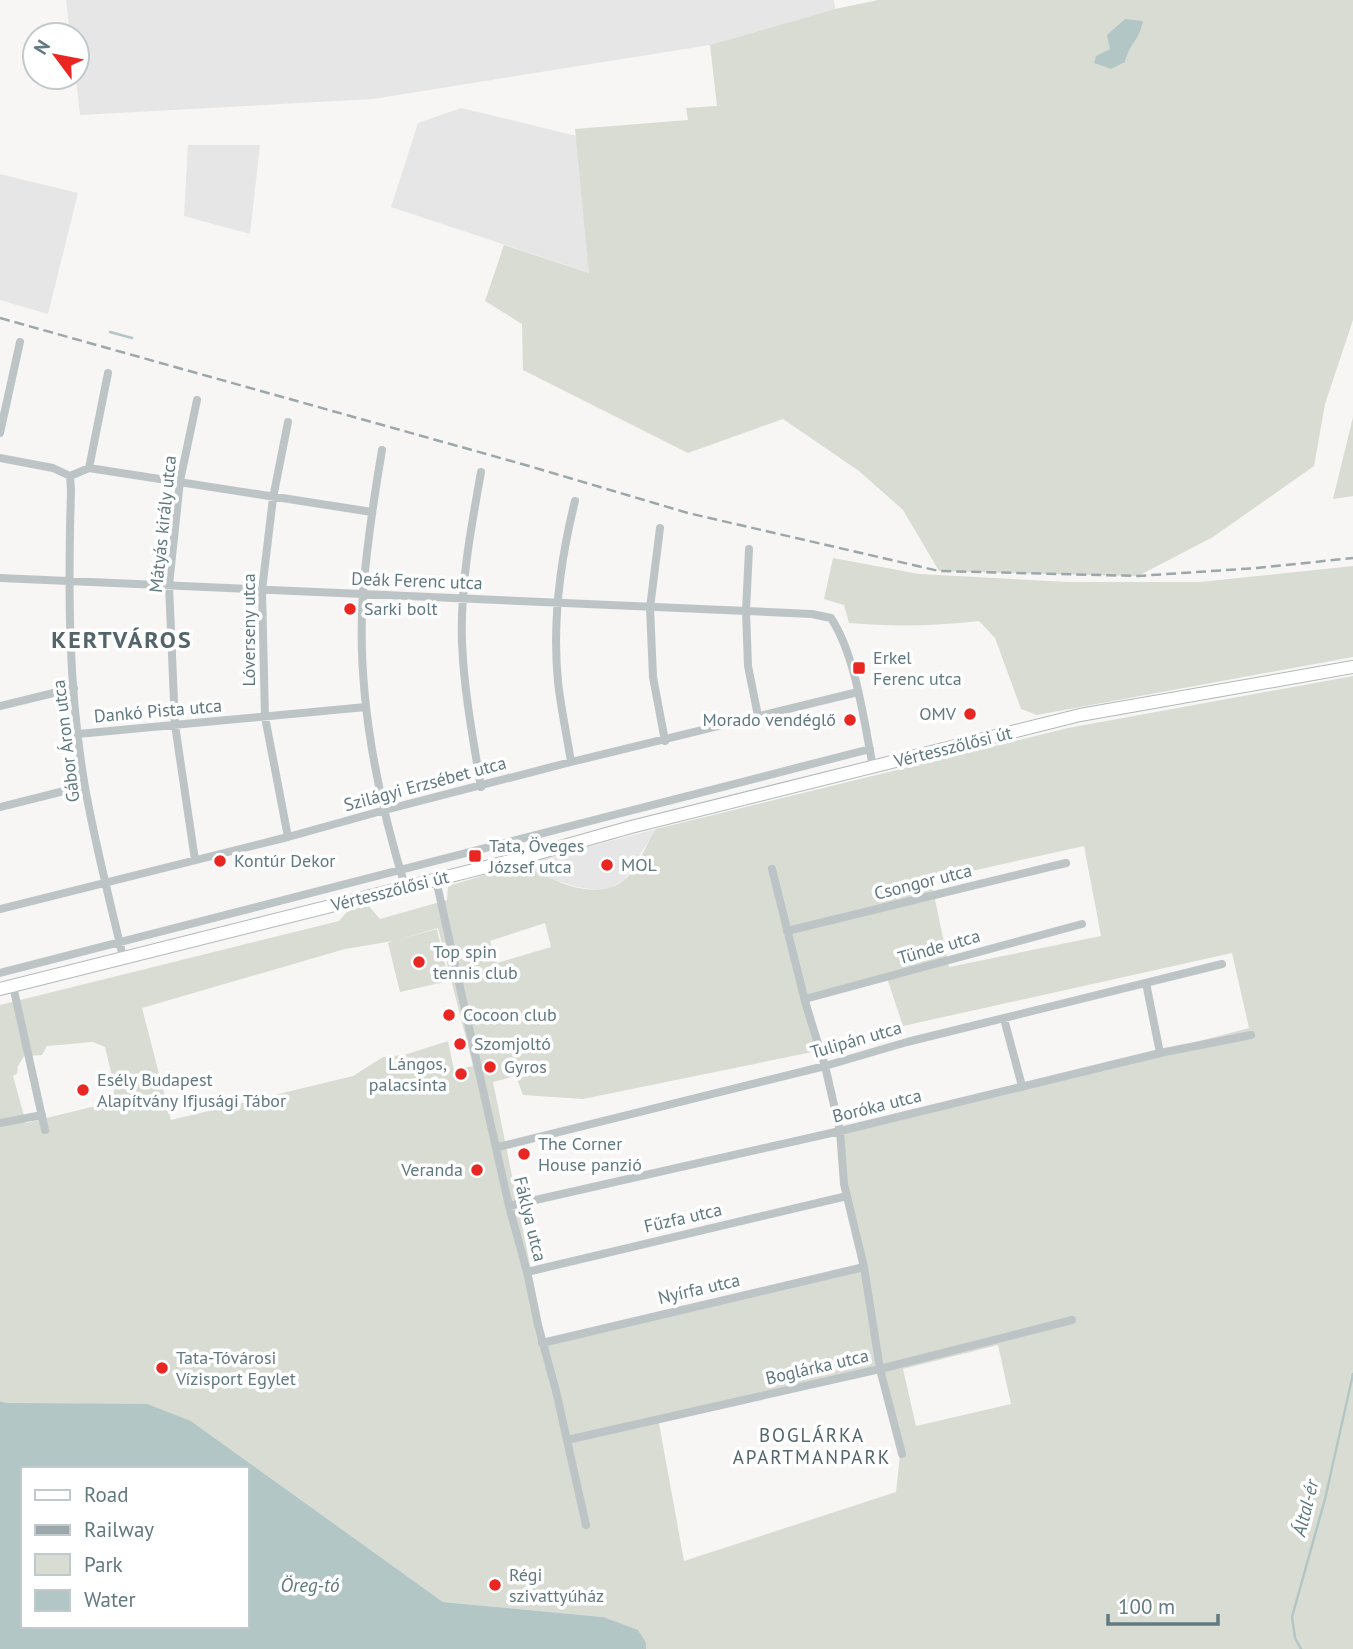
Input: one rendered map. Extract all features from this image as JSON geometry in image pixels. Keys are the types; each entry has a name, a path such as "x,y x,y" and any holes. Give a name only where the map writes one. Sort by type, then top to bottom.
{"main road":[{"name":"Vértesszőlősi út","path":"7,987 1080,715 1353,667"}],"street":[{"path":"0,433 20,342"},
{"path":"89,468 108,373"},
{"name":"Mátyás király utca","path":"195,860 175,725 169,585 180,481 197,400"},
{"name":"Lóverseny utca","path":"288,422 273,498 262,590 265,717 288,837"},
{"path":"382,450 363,594 366,706 385,810 405,886"},
{"path":"0,458 53,468 69,476 89,468 372,512"},
{"path":"481,472 468,544 462,641 467,704 481,786"},
{"name":"Gábor Áron utca","path":"69,476 69,582 78,734 85,786 123,957"},
{"path":"571,762 558,682 556,604 564,545 575,501"},
{"path":"660,528 650,608 653,677 665,741"},
{"path":"749,549 746,611 748,666 758,716"},
{"name":"Deák Ferenc utca","path":"0,578 812,614 831,618 841,632 858,692"},
{"path":"0,706 74,688"},
{"path":"858,692 873,767"},
{"name":"Szilágyi Erzsébet utca","path":"0,909 571,762 858,692"},
{"name":"Dankó Pista utca","path":"78,734 366,706"},
{"name":"Vértesszőlősi út","path":"0,973 870,749"},
{"path":"774,774 779,791"},
{"path":"0,807 85,786"},
{"name":"Csongor utca","path":"788,931 1066,863"},
{"path":"772,869 825,1066 839,1131 847,1196 864,1267 880,1369 902,1454"},
{"name":"Fáklya utca","path":"436,880 498,1147 509,1206 586,1525"},
{"name":"Tünde utca","path":"805,999 1082,924"},
{"name":"Tulipán utca","path":"498,1147 1223,964"},
{"path":"1146,982 1160,1053"},
{"path":"7,987 45,1130"},
{"path":"1004,1019 1022,1086"},
{"name":"Boróka utca","path":"509,1206 839,1131 1160,1053 1251,1035"},
{"path":"0,1123 42,1115"},
{"name":"Fűzfa utca","path":"527,1272 847,1196"},
{"name":"Nyírfa utca","path":"542,1343 864,1267"},
{"name":"Boglárka utca","path":"567,1440 880,1369 1072,1320"}],"shaded area":[{"path":"66,0 834,0 835,9 710,45 373,99 80,115 77,91 91,91 91,21 68,21"},
{"path":"461,108 577,136 590,273 391,207 418,123"},
{"path":"188,145 260,145 250,234 184,216"},
{"path":"0,174 78,193 48,314 0,300"},
{"path":"656,829 624,880 610,888 598,890 577,887 552,879 522,864"}],"green space":[{"path":"878,0 1353,0 1353,320 1325,404 1314,466 1213,537 1138,576 939,571 903,510 859,471 783,419 688,453 523,370 522,324 485,301 504,245 589,273 575,129 688,120 686,108 717,106 710,45 835,9"},
{"path":"1353,417 1353,496 1333,499"},
{"path":"833,558 919,574 1068,582 1200,582 1353,566 1353,657 1037,715 1021,709 995,638 979,621 914,625 849,623 844,605 824,599"},
{"path":"1353,676 1353,1649 646,1649 646,1643 603,1617 443,1602 191,1421 0,1401 0,1005 339,921 352,906 368,905 380,919 447,900 448,886 522,864 572,886 599,890 612,887 624,880 634,869 656,829 1068,728","holes":["1084,846 1101,936 949,967 931,880","545,923 551,947 497,963 490,941","438,928 473,1066 454,1070 448,1041 404,1055 383,1057 353,1076 171,1120 142,1008 345,949 393,941 388,943 400,992 449,981 437,929 396,940","1232,953 1249,1028 901,1120 840,1131 844,1184 863,1267 546,1344 493,1082 516,1076 523,1095 583,1099 822,1050 808,995 887,978 903,1026","93,1042 105,1047 115,1089 108,1103 26,1123 13,1076 17,1074 24,1056 42,1055 47,1046","998,1345 1011,1404 916,1426 903,1369","877,1372 900,1455 896,1492 684,1561 659,1423"]}],"water":[{"path":"1125,19 1143,21 1125,62 1111,69 1094,63 1096,56 1110,49 1107,35"},
{"name":"Öreg-tó","path":"0,1401 147,1404 191,1421 443,1602 603,1617 638,1630 646,1643 646,1649 0,1649"}],"waterway":[{"path":"110,332 132,338"},
{"name":"Által-ér","path":"1301,1649 1295,1638 1292,1617 1325,1499 1353,1374"}],"railway":[{"path":"0,318 688,513 939,571 1138,576 1353,558"}],"place":[{"name":"Sarki bolt","path":"350,609"},
{"name":"Erkel Ferenc utca","path":"859,668"},
{"name":"OMV","path":"970,714"},
{"name":"Morado vendéglő","path":"850,720"},
{"name":"Tata, Öveges József utca","path":"475,856"},
{"name":"Kontúr Dekor","path":"220,861"},
{"name":"MOL","path":"607,865"},
{"name":"Top spin tennis club","path":"419,962"},
{"name":"Cocoon club","path":"449,1015"},
{"name":"Szomjoltó","path":"460,1044"},
{"name":"Gyros","path":"490,1067"},
{"name":"Lángos, palacsinta","path":"461,1074"},
{"name":"Esély Budapest Alapítvány Ifjusági Tábor","path":"83,1090"},
{"name":"The Corner House panzió","path":"524,1154"},
{"name":"Veranda","path":"477,1170"},
{"name":"Tata-Tóvárosi Vízisport Egylet","path":"162,1368"},
{"name":"Régi szivattyúház","path":"495,1585"}],"district":[{"name":"KERTVÁROS","path":"122,640"},
{"name":"BOGLÁRKA APARTMANPARK","path":"812,1446"}]}
